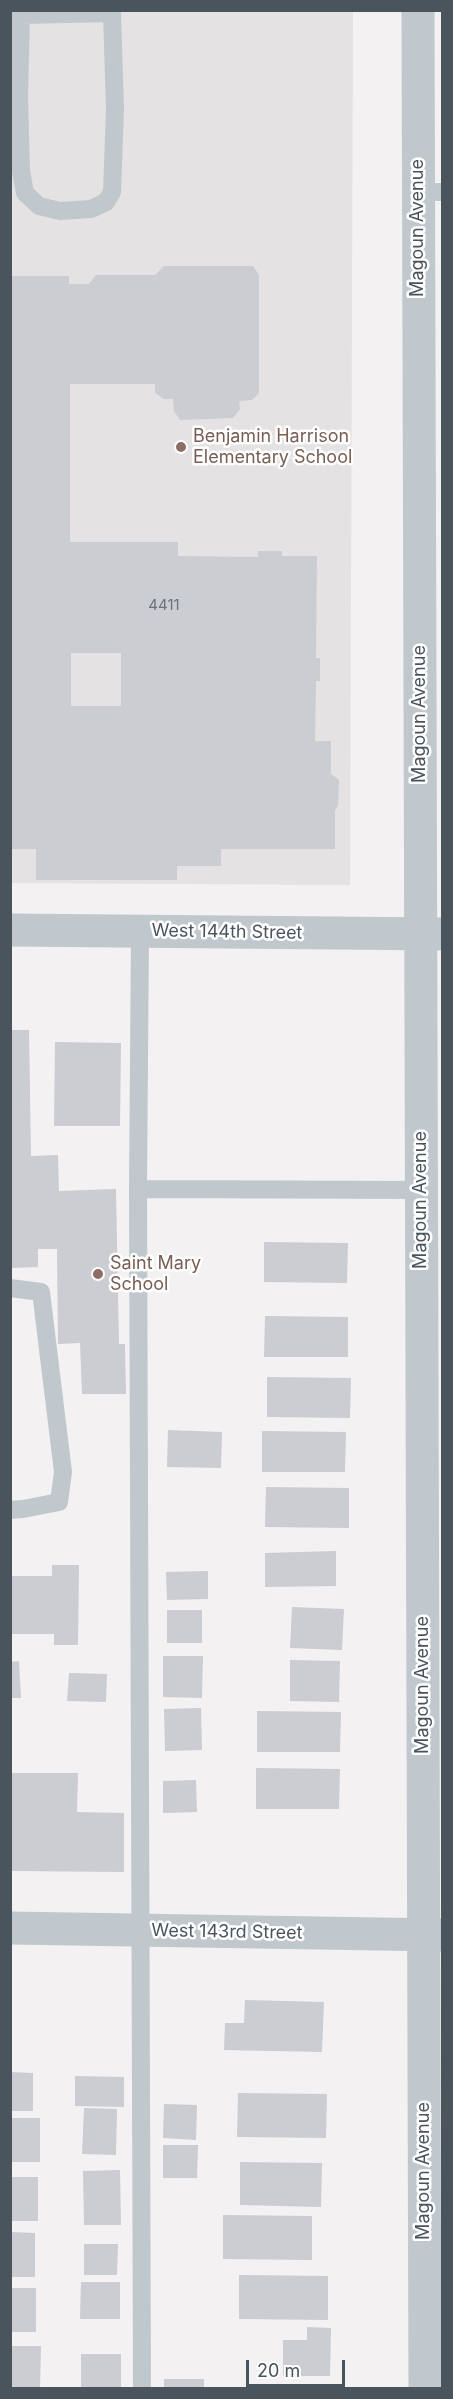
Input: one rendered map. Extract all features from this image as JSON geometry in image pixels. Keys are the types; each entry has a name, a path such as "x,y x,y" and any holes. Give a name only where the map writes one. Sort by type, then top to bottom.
{"street":[{"name":"Magoun Avenue","path":"418,10 430,192 431,934 421,1190 433,1935 424,2388"},
{"name":"West 144th Street","path":"10,930 431,934"},
{"name":"West 143rd Street","path":"10,1928 433,1935"}],"lane":[{"path":"112,12 115,109 112,192 106,202 91,209 60,210 39,206 25,193 21,171 19,97 21,15 112,12"},
{"path":"140,931 138,1189 142,2388"},
{"path":"138,1189 421,1190"},
{"path":"10,1288 41,1292 63,1472 59,1502 23,1509 10,1509"}],"shaded area":[{"name":"Benjamin Harrison Elementary School","path":"11,11 353,11 350,885 11,883"}],"building":[{"path":"164,266 253,266 259,275 259,393 252,400 239,401 240,409 233,418 180,420 174,411 173,399 164,399 155,393 155,384 70,384 70,542 178,542 178,556 258,557 258,551 282,551 282,556 317,556 316,658 320,658 320,681 316,681 315,741 331,741 331,774 339,780 338,805 335,811 335,849 221,849 221,866 177,866 177,880 36,880 36,849 10,849 10,276 69,276 69,284 89,284 96,275 155,275","holes":["71,653 121,653 121,706 71,706"]},
{"path":"10,1030 29,1030 31,1156 58,1155 59,1191 116,1189 119,1344 125,1344 126,1394 82,1394 80,1343 58,1344 57,1249 38,1249 38,1267 10,1268"},
{"path":"55,1042 121,1043 120,1126 54,1126"},
{"path":"264,1242 348,1243 347,1283 264,1282"},
{"path":"265,1316 348,1317 348,1357 264,1357"},
{"path":"267,1377 351,1378 350,1418 267,1417"},
{"path":"168,1430 222,1432 221,1468 167,1467"},
{"path":"262,1431 346,1432 345,1472 262,1472"},
{"path":"266,1487 349,1488 349,1528 265,1527"},
{"path":"336,1551 336,1586 265,1587 265,1553"},
{"path":"52,1565 79,1565 78,1645 54,1645 54,1634 10,1634 10,1576 52,1576"},
{"path":"208,1571 208,1599 167,1600 166,1572"},
{"path":"292,1607 344,1609 342,1650 290,1648"},
{"path":"167,1610 202,1610 202,1643 167,1643"},
{"path":"163,1656 203,1656 202,1698 163,1697"},
{"path":"290,1660 340,1661 339,1702 290,1701"},
{"path":"19,1661 21,1698 10,1698 10,1662"},
{"path":"69,1673 107,1674 106,1702 67,1701"},
{"path":"201,1708 202,1750 165,1751 164,1709"},
{"path":"257,1711 341,1712 340,1752 257,1752"},
{"path":"256,1768 340,1769 339,1809 256,1809"},
{"path":"10,1773 78,1773 77,1812 124,1813 124,1872 10,1871"},
{"path":"196,1780 197,1812 163,1813 163,1781"},
{"path":"245,2000 324,2002 322,2052 224,2050 225,2023 244,2023"},
{"path":"10,2072 33,2073 33,2111 10,2111"},
{"path":"75,2076 124,2077 124,2107 75,2106"},
{"path":"238,2093 327,2094 326,2138 237,2137"},
{"path":"164,2104 197,2105 196,2140 163,2138"},
{"path":"84,2108 117,2109 116,2155 82,2154"},
{"path":"10,2118 40,2118 40,2162 10,2162"},
{"path":"163,2145 198,2145 197,2178 163,2178"},
{"path":"240,2162 322,2163 321,2207 240,2205"},
{"path":"120,2170 121,2225 84,2225 83,2171"},
{"path":"10,2177 38,2177 38,2221 10,2221"},
{"path":"223,2215 312,2216 312,2260 223,2259"},
{"path":"10,2232 35,2233 35,2277 10,2277"},
{"path":"84,2244 118,2244 117,2275 84,2275"},
{"path":"239,2275 328,2276 328,2320 239,2319"},
{"path":"81,2282 120,2282 120,2319 80,2319"},
{"path":"10,2288 36,2288 36,2332 10,2332"},
{"path":"307,2327 331,2328 330,2376 283,2376 283,2340 307,2340"},
{"path":"10,2346 41,2346 40,2388 10,2388"},
{"path":"81,2354 121,2354 121,2388 81,2388"},
{"path":"164,2379 204,2379 204,2388 164,2388"}],"place":[{"name":"Benjamin Harrison Elementary School","path":"181,447"},
{"name":"Saint Mary School","path":"98,1274"}]}
